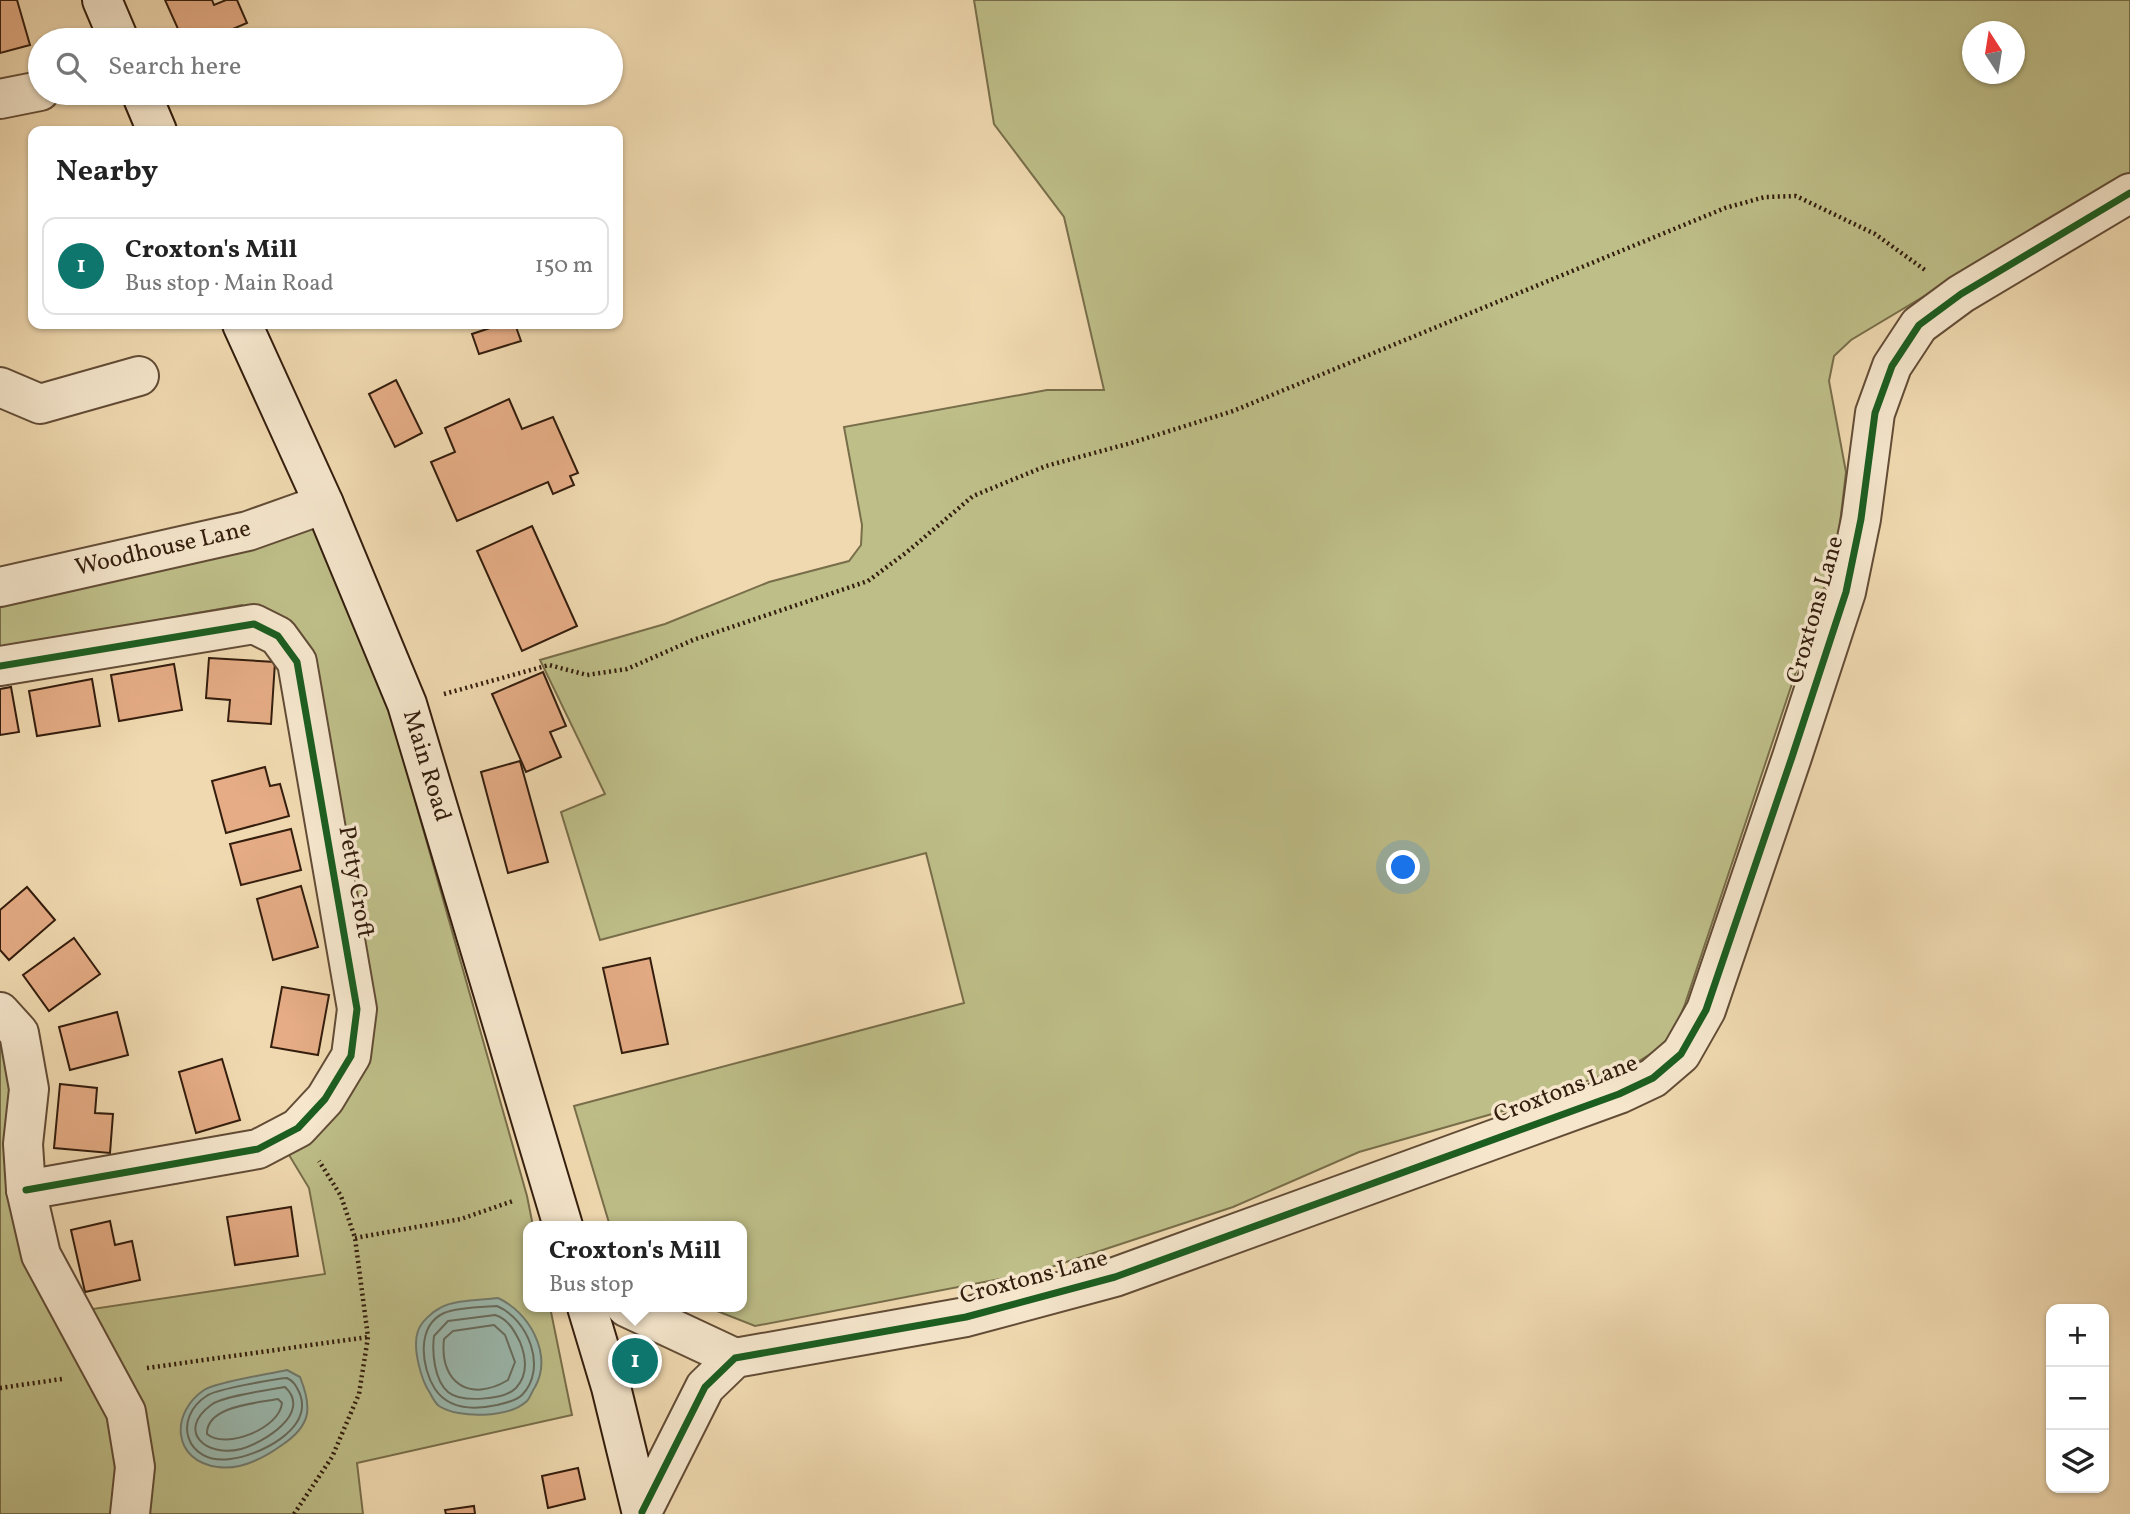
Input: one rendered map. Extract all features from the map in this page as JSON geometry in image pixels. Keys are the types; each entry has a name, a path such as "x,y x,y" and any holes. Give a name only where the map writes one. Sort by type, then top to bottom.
{"street":[{"path":"103,0 114,28"},
{"path":"0,99 28,93"},
{"path":"146,105 155,126"},
{"name":"Croxtons Lane","path":"736,1358 967,1317 1115,1277 1619,1094 1653,1078 1681,1054 1706,1010 1846,592 1861,519 1875,412 1892,366 1919,325 1961,294 2130,194"},
{"name":"Main Road","path":"244,329 324,504 407,704 561,1221"},
{"path":"0,387 40,404 139,376"},
{"name":"Woodhouse Lane","path":"0,587 248,531 324,504"},
{"name":"Petty Croft","path":"0,666 254,624 278,636 297,662 357,1009 351,1056 325,1099 298,1128 258,1149 26,1191"},
{"path":"0,1012 19,1033 29,1089 23,1144 26,1191 41,1255 126,1412 135,1467 130,1514"},
{"path":"588,1312 611,1387 642,1513"},
{"path":"637,1312 736,1358 705,1387 642,1513"}],"path":[{"path":"407,704 549,665 587,674 627,669 694,640 868,581 908,552 973,496 1046,466 1233,411 1713,213 1765,197 1796,196 1829,210 1875,234 1961,294"},
{"path":"294,1514 332,1457 359,1394 368,1337 355,1238 341,1196 298,1128"},
{"path":"355,1238 461,1219 551,1187"},
{"path":"0,1388 368,1337"}],"green space":[{"path":"974,0 2130,0 2130,173 1851,340 1834,356 1829,381 1846,472 1837,549 1685,1004 1675,1029 1660,1048 1636,1063 1513,1108 1359,1152 1233,1207 1036,1272 755,1326 720,1312 747,1312 747,1221 608,1221 574,1106 964,1003 926,853 600,940 561,812 605,794 540,660 665,624 769,582 849,561 861,545 862,525 844,427 1047,390 1104,390 1064,217 994,124"},
{"path":"321,525 390,712 527,1196 532,1221 523,1221 523,1312 551,1312 572,1415 357,1463 363,1514 0,1514 0,1035 73,1312 325,1274 309,1188 289,1155 326,1121 363,1066 286,624 242,605 0,648 0,598"}],"water":[{"path":"498,1298 519,1313 535,1335 541,1361 540,1374 529,1398 519,1407 484,1415 459,1413 439,1406 427,1387 418,1363 416,1338 419,1328 430,1315 446,1305"},
{"path":"287,1370 300,1377 307,1406 304,1423 292,1438 260,1458 235,1467 218,1467 203,1463 192,1456 184,1446 181,1423 185,1411 204,1390 244,1378"}],"building":[{"path":"0,0 17,0 28,46 0,53"},
{"path":"165,0 212,0 214,5 226,0 237,0 247,23 235,28 178,28"},
{"path":"487,329 517,329 521,341 479,354 472,334"},
{"path":"396,380 422,433 395,447 369,394"},
{"path":"509,399 522,429 553,417 578,473 570,476 574,485 553,494 548,482 457,521 431,462 455,452 445,428"},
{"path":"532,526 577,626 522,651 477,551"},
{"path":"209,658 275,662 271,724 228,721 230,700 206,698"},
{"path":"174,664 182,710 119,721 111,675"},
{"path":"543,672 566,726 550,732 561,757 526,772 492,694"},
{"path":"92,679 100,726 37,736 29,691"},
{"path":"11,687 19,732 0,735 0,689"},
{"path":"520,761 548,862 508,873 481,772"},
{"path":"265,767 270,786 280,784 289,816 226,833 212,781"},
{"path":"291,829 301,870 241,885 230,844"},
{"path":"301,886 318,947 273,960 257,899"},
{"path":"27,887 55,920 9,960 0,950 0,910"},
{"path":"74,938 100,974 49,1011 23,975"},
{"path":"650,958 668,1044 622,1053 603,968"},
{"path":"282,987 329,995 318,1055 271,1047"},
{"path":"117,1012 128,1055 70,1070 59,1027"},
{"path":"222,1059 240,1120 196,1133 179,1072"},
{"path":"60,1084 97,1088 95,1113 113,1114 110,1153 54,1148"},
{"path":"291,1207 298,1256 235,1265 227,1217"},
{"path":"110,1221 115,1245 132,1241 140,1280 85,1292 71,1230"},
{"path":"578,1468 585,1499 548,1508 542,1476"},
{"path":"474,1506 475,1514 446,1514 445,1510"}],"cycle path":[{"path":"642,1512 705,1387 735,1358 966,1317 1115,1277 1619,1094 1653,1078 1681,1054 1706,1010 1846,592 1861,519 1875,413 1892,366 1919,325 1961,294 2130,193"},
{"path":"0,666 254,624 278,636 297,662 357,1009 351,1056 325,1099 298,1128 258,1149 26,1190"}],"place":[{"name":"Croxton's Mill","path":"635,1361"}]}
